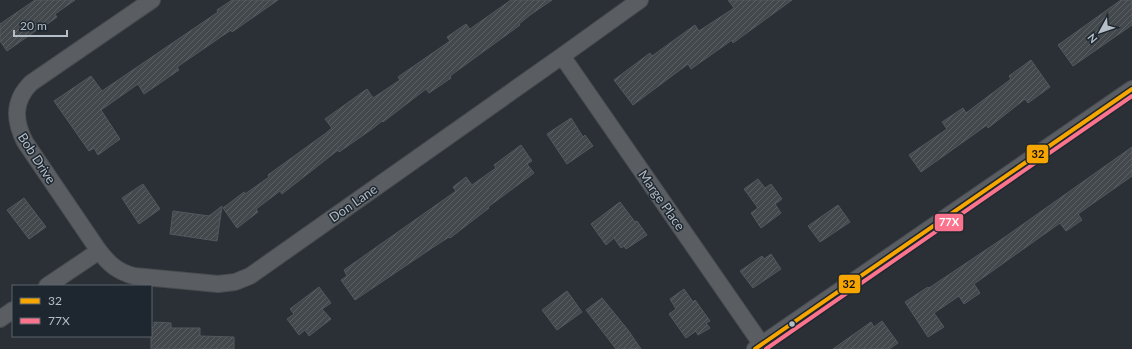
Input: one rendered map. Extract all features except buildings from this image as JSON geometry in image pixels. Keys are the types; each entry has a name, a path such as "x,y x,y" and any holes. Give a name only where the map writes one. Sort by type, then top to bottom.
{"street":[{"name":"Bob Drive","path":"99,251 25,142 18,130 16,115 19,101 26,88 31,83 152,0"},
{"name":"Don Lane","path":"99,251 114,268 134,276 218,284 235,282 250,276 640,0"},
{"name":"Marge Place","path":"562,56 758,347"},
{"path":"758,347 1132,89"},
{"path":"48,285 99,251"},
{"path":"0,319 12,311"}],"transit line":[{"name":"32","path":"755,349 1132,89"},
{"name":"77X","path":"766,349 1132,96"}]}
